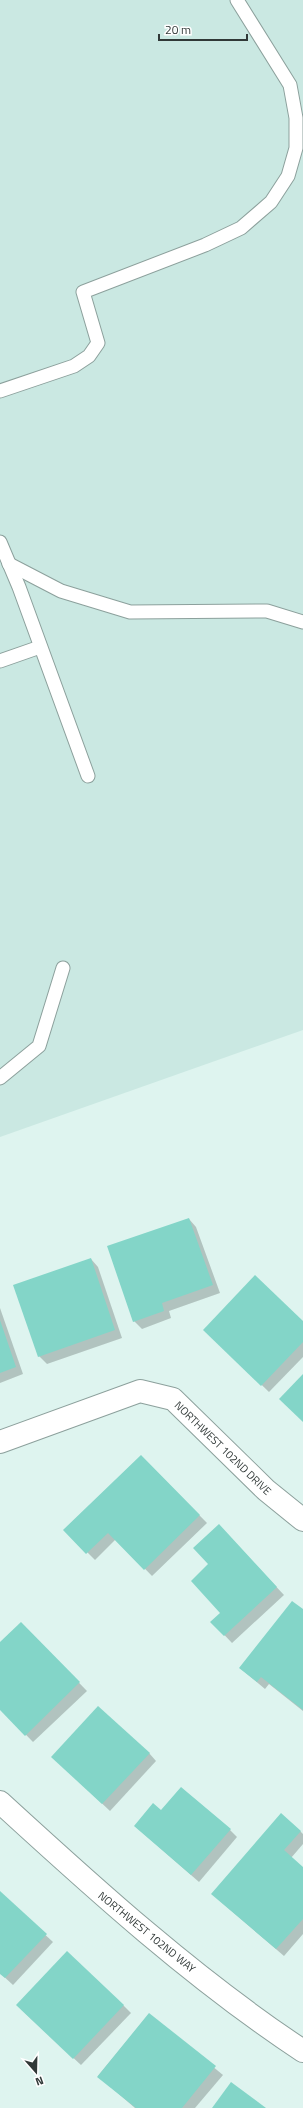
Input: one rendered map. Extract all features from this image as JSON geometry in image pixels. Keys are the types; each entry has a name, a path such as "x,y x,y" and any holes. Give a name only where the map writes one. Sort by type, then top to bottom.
{"street":[{"name":"NORTHWEST 102ND DRIVE","path":"0,1442 140,1391 173,1399 266,1490 303,1520"},
{"name":"NORTHWEST 102ND WAY","path":"0,1802 106,1899 255,2020 303,2051"}],"lane":[{"path":"0,391 74,366 89,356 98,343 83,292 205,245 241,228 271,202 288,176 296,148 296,125 290,85 236,0"},
{"path":"0,542 88,776"},
{"path":"9,564 62,592 130,612 267,611 303,622"},
{"path":"0,661 40,647"},
{"path":"0,1078 39,1046 63,968"}],"shaded area":[{"path":"0,0 303,0 303,1030 0,1137"}],"building":[{"path":"189,1218 213,1285 162,1303 164,1311 133,1322 107,1246"},
{"path":"91,1258 115,1330 38,1357 13,1285"},
{"path":"255,1275 303,1321 303,1342 261,1386 203,1330"},
{"path":"0,1320 16,1367 0,1373"},
{"path":"303,1374 303,1422 279,1399"},
{"path":"141,1455 200,1515 144,1570 108,1533 86,1554 63,1530"},
{"path":"219,1524 277,1587 224,1636 210,1622 220,1613 191,1581 208,1564 193,1548"},
{"path":"292,1601 303,1609 303,1710 261,1677 257,1682 239,1668"},
{"path":"21,1622 80,1682 25,1736 0,1710 0,1642"},
{"path":"98,1706 150,1753 102,1804 51,1757"},
{"path":"181,1787 231,1829 191,1875 134,1826 153,1803 161,1810"},
{"path":"281,1813 301,1831 284,1850 303,1867 303,1919 276,1949 211,1894"},
{"path":"0,1891 47,1934 5,1978 0,1974"},
{"path":"67,1951 124,2005 73,2059 16,2005"},
{"path":"149,2013 216,2066 182,2108 136,2108 97,2077"},
{"path":"231,2082 266,2108 212,2108"}]}
